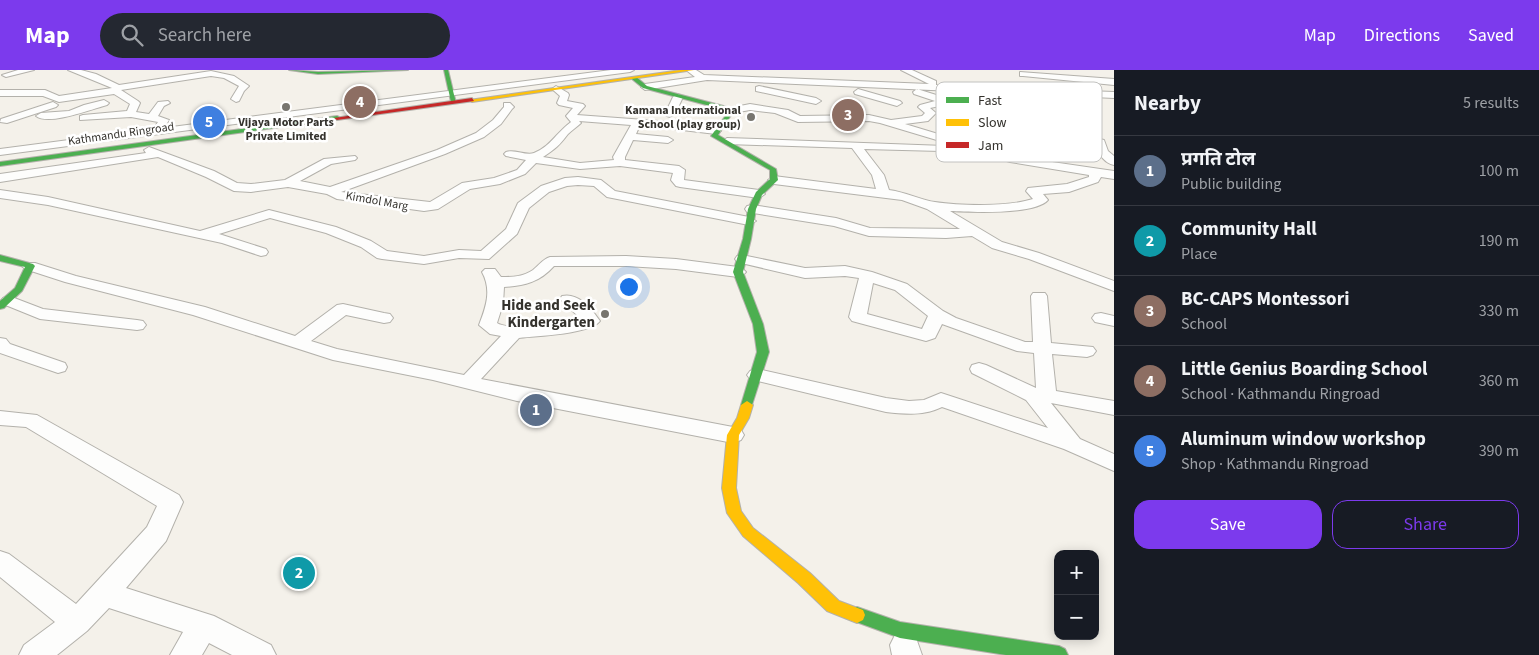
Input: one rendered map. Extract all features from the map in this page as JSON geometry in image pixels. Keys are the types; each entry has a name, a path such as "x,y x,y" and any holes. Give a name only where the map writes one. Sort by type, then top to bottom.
{"main road":[{"path":"291,70 318,73 406,70"},
{"path":"446,70 453,97"},
{"name":"Kathmandu Ringroad","path":"157,149 453,97 556,88 606,75 691,70"},
{"path":"632,74 645,87 733,110 714,136 718,140 773,169 774,180 759,194 750,215 747,239 740,265 758,324 763,352 742,418 733,435 729,488 734,513 748,532 804,578 833,606 900,630 1059,655"},
{"name":"Kathmandu Ringroad","path":"0,164 138,146"},
{"path":"0,258 30,266 22,285 5,303"}],"street":[{"path":"6,75 30,70"},
{"path":"72,70 108,83 135,103 131,114"},
{"path":"691,70 702,77 936,88"},
{"path":"645,87 754,70"},
{"path":"905,70 936,84"},
{"path":"108,83 156,72"},
{"path":"4,122 68,99 206,73 232,78 245,86 240,90 236,99"},
{"path":"1024,74 1114,82"},
{"path":"0,152 453,97 606,75"},
{"path":"767,91 781,81"},
{"path":"874,86 851,92 897,104"},
{"path":"908,86 919,93 936,99"},
{"path":"556,88 566,95 562,103 580,106 571,117"},
{"path":"753,88 819,100 800,107"},
{"path":"0,92 45,93 51,97 68,99"},
{"path":"670,114 678,97"},
{"path":"41,116 71,114 93,104 130,100"},
{"path":"152,118 161,104 165,103"},
{"path":"889,123 925,119 931,113 923,107 936,104"},
{"path":"330,191 441,152 480,135 497,122 509,107 507,105"},
{"path":"733,110 750,107 788,113 798,118 869,118 936,137"},
{"path":"83,118 131,114 164,120 155,132 157,149"},
{"path":"571,117 637,122 716,132"},
{"name":"Kimdol Marg","path":"288,183 330,191 337,195 424,208 433,206 466,186 496,181 521,172 534,159 552,147 562,138 565,131 576,123 571,117"},
{"path":"620,162 619,157 637,122"},
{"path":"629,137 668,140"},
{"path":"728,141 936,148"},
{"path":"855,145 878,175 884,193"},
{"path":"138,146 157,149 234,187 251,188 288,183 328,161 351,158"},
{"path":"0,178 157,149"},
{"path":"1102,149 1114,162"},
{"path":"510,154 580,166 620,162 679,170 677,180 680,183 759,194"},
{"path":"0,186 23,174 25,171 25,161"},
{"path":"1032,162 1096,173 1114,174"},
{"path":"932,206 985,208 1040,201 1042,200 1032,191 1069,188 1094,179 1096,173"},
{"path":"774,180 904,196 932,206 997,245 1034,256 1114,286"},
{"path":"201,236 269,214 331,230 366,244 382,254 404,259 424,260 459,254 484,256 512,231 523,206 545,189 570,181 597,183 611,194 642,201 750,215 836,222 869,232 946,234 973,232"},
{"path":"0,194 48,201 201,236 225,239 261,252"},
{"path":"484,256 496,282 496,304 488,325 496,330 514,333 580,325 591,321 584,312 568,299"},
{"path":"496,282 522,282 541,273 550,262 626,261 740,265 805,273 845,271 867,275 901,287 936,315 950,322 1024,347 1087,351"},
{"path":"30,266 71,279 199,311 271,336 298,342 333,354 517,394 733,435"},
{"path":"867,275 858,317 926,336 929,334 936,315"},
{"path":"1038,296 1042,349 1040,395 1072,444"},
{"path":"5,303 40,314 137,325"},
{"path":"298,342 343,309 384,318"},
{"path":"468,382 514,333"},
{"path":"0,342 4,348 58,366"},
{"path":"979,369 1040,395 1114,408"},
{"path":"757,374 886,405 909,408 928,406 941,400 1072,444 1114,463"},
{"path":"0,418 30,420 172,502 157,534 104,594 77,622 34,655"},
{"path":"0,562 77,622"},
{"path":"104,594 204,625 261,655"},
{"path":"185,655 204,625"}],"traffic: fast":[{"path":"291,70 318,73 406,70"},
{"path":"446,70 454,102"},
{"path":"634,78 645,87 733,110 714,136 773,169 774,180 759,194 752,209 747,239 738,272 758,324 763,352 747,405"},
{"path":"0,164 337,118"},
{"path":"0,258 30,266 19,289 0,306"},
{"path":"857,615 900,630 1059,655"}],"traffic: slow":[{"path":"472,100 692,70"},
{"path":"747,405 743,418 733,435 729,488 734,513 748,532 804,578 833,606 857,615"}],"traffic: jam":[{"path":"337,118 472,100"}],"place":[{"name":"Little Genius Boarding School","path":"360,102"},
{"name":"Vijaya Motor Parts Private Limited","path":"286,107"},
{"name":"BC-CAPS Montessori","path":"848,115"},
{"name":"Kamana International School (play group)","path":"751,117"},
{"name":"Aluminum window workshop","path":"209,122"},
{"name":"Hide and Seek Kindergarten","path":"605,314"},
{"name":"प्रगति टोल","path":"536,410"},
{"name":"Community Hall","path":"299,573"}]}
